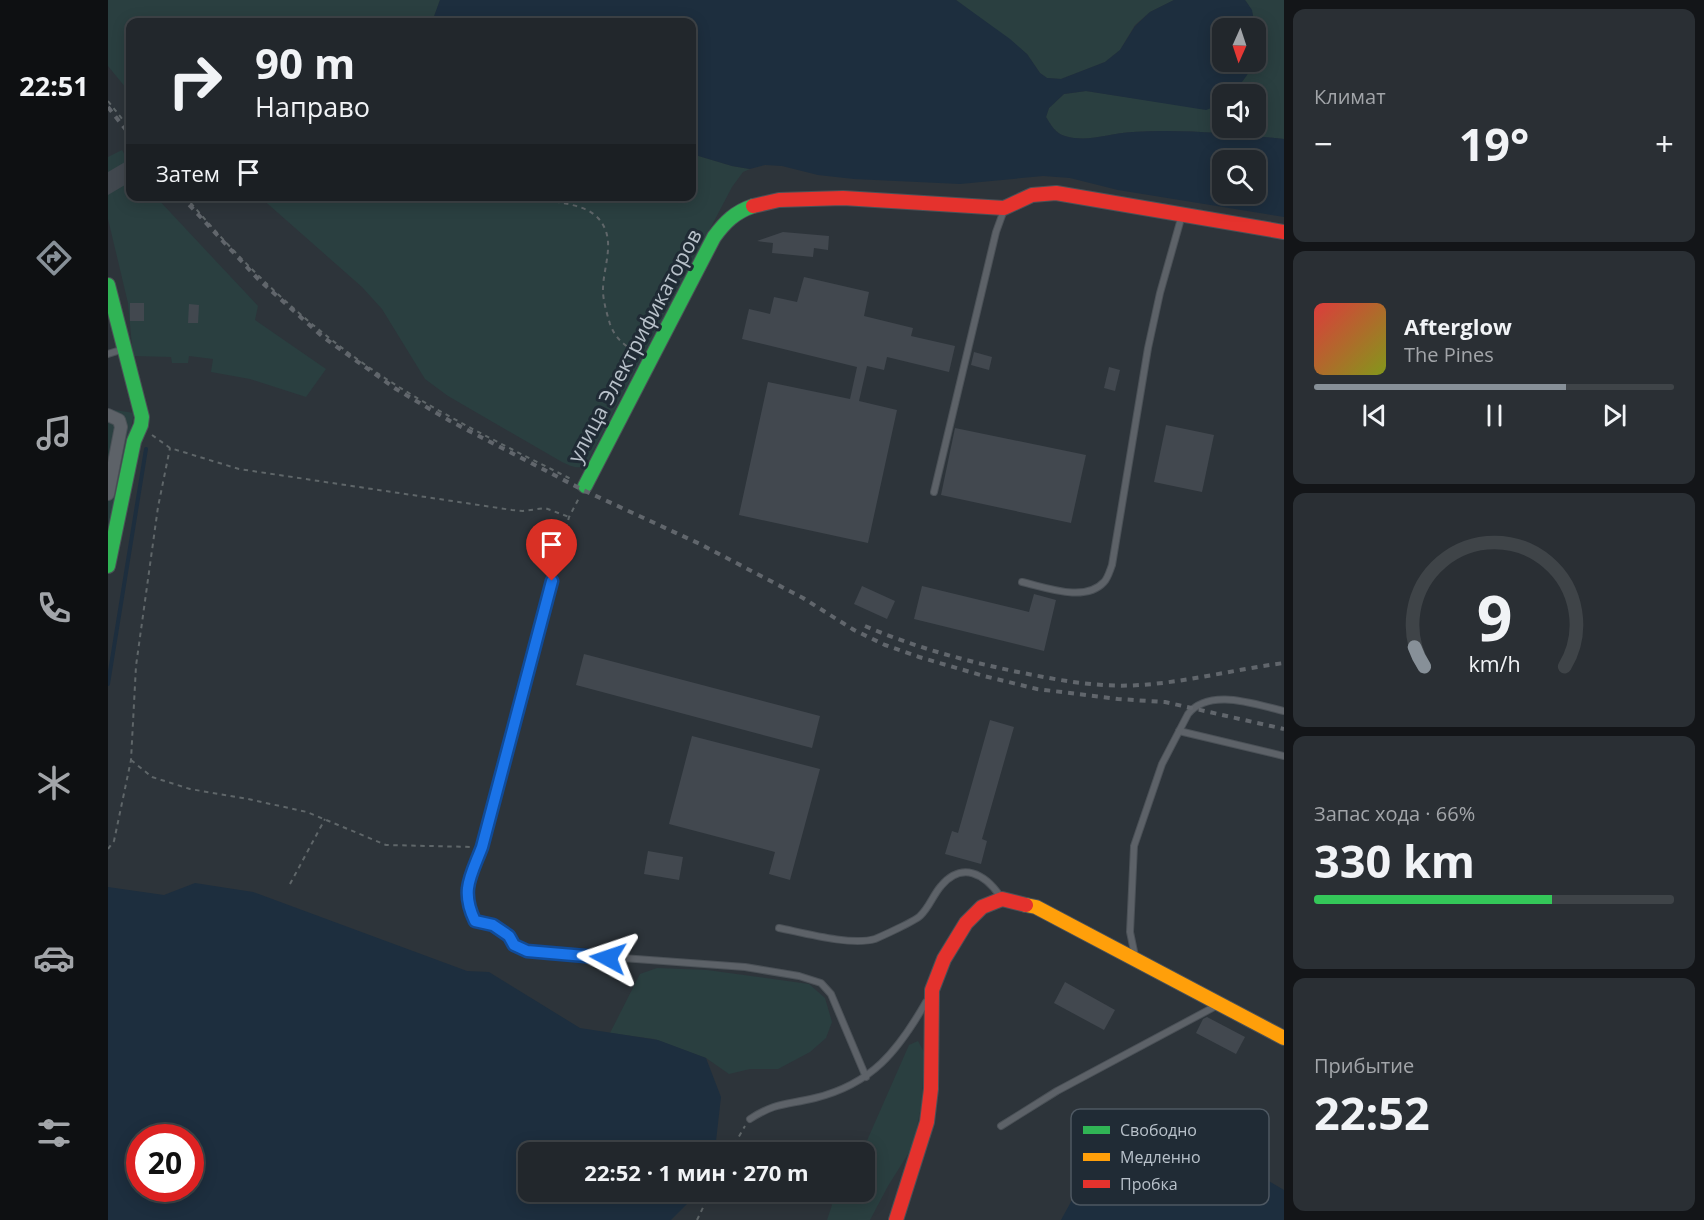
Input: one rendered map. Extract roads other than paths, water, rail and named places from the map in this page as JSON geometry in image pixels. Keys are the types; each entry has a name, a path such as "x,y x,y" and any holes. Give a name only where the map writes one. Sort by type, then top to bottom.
{"street":[{"name":"улица Электрификаторов","path":"585,486 714,237 724,223 738,211 757,204 779,200 843,198 1004,208 1032,195 1056,193 1284,232"},
{"path":"108,290 141,408 141,425 134,441 108,566"},
{"path":"108,415 118,420 121,427 108,494"},
{"path":"896,1220 927,1122 932,1089 933,990 944,959 966,923 981,907 1002,899 1036,907 1284,1038"}],"lane":[{"path":"934,492 996,232 1004,208"},
{"path":"1022,582 1064,591 1082,592 1094,590 1105,581 1112,565 1148,348 1160,292 1183,215"},
{"path":"108,354 124,348"},
{"path":"552,581 482,847 467,889 467,905 475,921 493,925 509,936 514,945 527,951 745,967 799,975 821,983 831,994 866,1077"},
{"path":"1135,960 1130,932 1134,846 1162,764 1179,731 1194,707 1208,700 1238,701 1284,711"},
{"path":"1179,731 1284,756"},
{"path":"779,928 844,940 874,939 920,917 941,886 952,875 964,872 976,874 991,882 1002,899"},
{"path":"750,1119 765,1108 814,1098 843,1089 866,1077 889,1058 933,990"},
{"path":"1001,1126 1057,1091 1219,1004"}],"water":[{"path":"440,0 956,0 1010,39 1027,54 1040,73 1047,78 1061,79 1105,62 1120,50 1135,26 1150,12 1174,0 1245,0 1252,10 1253,18 1212,18 1212,72 1248,72 1240,84 1212,84 1212,108 1206,110 1086,91 1064,94 1049,108 1046,117 1059,133 1074,138 1171,131 1212,133 1212,138 1284,139 1284,217 1118,190 1070,178 1043,176 960,184 854,179 818,175 782,166 765,165 750,169 696,155 696,18 433,18"},
{"path":"195,883 253,892 467,971 489,972 580,1028 658,1040 706,1058 721,1097 716,1142 518,1142 518,1202 689,1202 671,1220 108,1220 108,887 164,895"},
{"path":"1269,1181 1284,1190 1284,1220 1061,1220 1071,1202 1071,1205 1269,1205"}],"waterway":[{"path":"108,684 146,449"}],"railway":[{"path":"108,107 126,130"},
{"path":"186,201 258,279 323,337 396,389 450,421 583,490 700,544 803,598 854,630 885,645 984,676 1037,689 1165,702 1284,729"},
{"path":"865,626 940,653 1018,672 1078,683 1124,686 1158,683 1284,663"}]}
